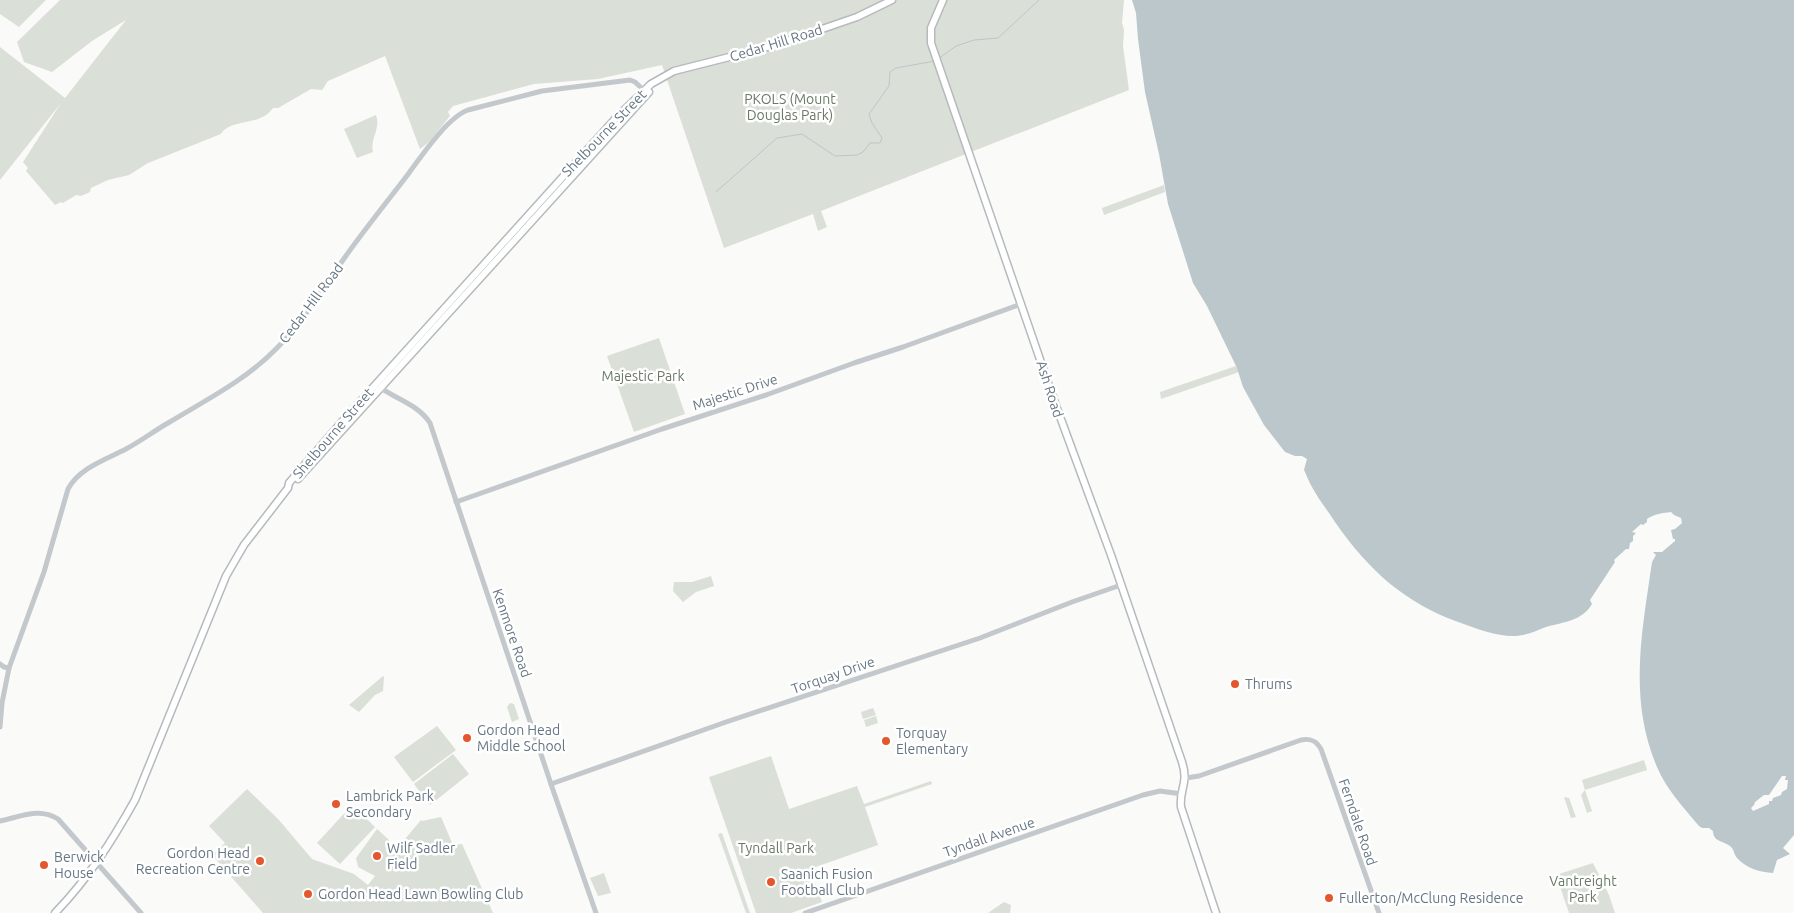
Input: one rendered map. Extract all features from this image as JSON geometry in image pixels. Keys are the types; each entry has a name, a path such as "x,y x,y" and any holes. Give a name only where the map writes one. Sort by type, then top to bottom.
{"main road":[{"name":"Cedar Hill Road","path":"658,80 684,68 761,49 857,17 892,0"},
{"name":"Ash Road","path":"943,0 931,28 931,43 936,61 1063,428 1121,586 1186,778"},
{"name":"Shelbourne Street","path":"55,913 97,863 135,800 226,576 244,545 288,488 292,487 489,263 658,80"},
{"path":"1186,778 1181,807 1216,913"}],"street":[{"name":"Cedar Hill Road","path":"0,726 2,703 9,668 44,572 62,507 71,484 81,474 214,397 260,364 276,349 290,334 424,154 455,117 468,110 542,91 630,80 646,92"},
{"name":"Majestic Drive","path":"456,502 714,411 766,395 854,362 888,352 1021,304"},
{"name":"Kenmore Road","path":"378,387 412,406 426,418 432,429 596,913"},
{"name":"Torquay Drive","path":"551,784 726,722 980,638 1072,602 1121,586"},
{"path":"0,664 9,668"},
{"name":"Ferndale Road","path":"1186,778 1199,776 1300,740 1313,740 1321,749 1379,913"},
{"name":"Tyndall Avenue","path":"805,913 1143,795 1160,791 1182,794"},
{"path":"0,821 33,813 49,815 62,823 141,913"}],"green space":[{"path":"0,0 46,0 19,27 0,14"},
{"name":"PKOLS (Mount Douglas Park)","path":"60,0 1124,0 1123,46 1129,90 821,211 827,227 818,231 813,214 724,248 662,65 598,79 534,84 453,106 448,112 450,116 429,142 420,149 385,56 328,81 322,90 311,89 278,108 273,108 261,118 232,126 221,134 148,163 129,175 108,180 91,188 90,192 81,196 76,195 63,203 55,205 26,171 28,168 23,162 61,103 0,180 0,47 65,98 126,20 92,41 52,72 24,62 17,42"},
{"path":"376,115 377,125 372,147 373,152 357,158 344,129"},
{"path":"1164,185 1165,192 1104,215 1102,208"},
{"name":"Majestic Park","path":"659,338 685,414 634,432 607,356"},
{"path":"1236,366 1239,372 1161,399 1160,392"},
{"path":"711,576 714,586 696,592 683,602 673,591 674,582 692,582"},
{"path":"383,676 383,691 375,695 359,712 349,705"},
{"path":"510,703 514,704 519,719 512,722 507,707"},
{"path":"873,708 876,715 863,719 861,712"},
{"path":"876,716 878,723 866,727 864,720"},
{"path":"437,726 456,750 413,782 394,757"},
{"path":"453,754 469,774 430,805 414,784"},
{"name":"Tyndall Park","path":"771,756 789,809 857,786 864,804 931,781 932,784 865,807 878,845 810,869 822,902 791,913 756,913 709,777"},
{"path":"1644,760 1647,770 1585,790 1582,780"},
{"path":"247,789 279,820 312,859 354,874 368,885 375,876 358,867 356,858 377,829 388,839 395,851 421,820 441,817 453,845 462,844 493,913 263,913 212,855 225,843 209,826"},
{"path":"1585,790 1592,811 1587,813 1581,795"},
{"path":"1564,797 1569,798 1576,817 1571,818"},
{"path":"352,805 375,827 340,864 317,843"},
{"name":"Tyndall Park","path":"722,833 750,913 746,913 718,834"},
{"name":"Vantreight Park","path":"1593,863 1609,895 1615,913 1569,913 1556,875"},
{"path":"604,873 611,893 598,896 590,878"},
{"path":"1004,902 1011,905 1010,913 988,913"}],"shaded area":[{"path":"1132,0 1794,0 1794,835 1783,848 1790,854 1777,860 1773,873 1759,871 1745,865 1736,857 1729,845 1715,838 1713,831 1699,826 1665,783 1648,742 1640,691 1640,665 1648,588 1652,562 1656,555 1653,552 1662,552 1675,541 1671,530 1682,523 1681,518 1671,512 1656,515 1647,519 1647,522 1643,525 1641,524 1632,532 1636,533 1633,536 1629,549 1626,549 1614,560 1615,562 1590,600 1592,604 1583,614 1572,620 1517,636 1500,635 1480,630 1423,606 1375,570 1348,539 1311,485 1304,470 1307,459 1285,452 1264,425 1243,387 1237,368 1207,306 1193,283 1168,204 1145,92 1136,13","holes":["1782,776 1786,776 1785,780 1788,780 1787,789 1781,795 1769,801 1769,804 1753,811 1751,808 1755,802 1764,795 1769,795"]}],"waterway":[{"path":"938,59 956,46 974,40 998,38 1039,0"},
{"path":"716,192 777,138 802,134 835,156 857,155 863,152 870,143 880,143 882,138 872,123 869,114 889,86 890,72 896,68 935,61"}],"place":[{"name":"Thrums","path":"1235,684"},
{"name":"Gordon Head Middle School","path":"467,738"},
{"name":"Torquay Elementary","path":"886,741"},
{"name":"Lambrick Park Secondary","path":"336,804"},
{"name":"Wilf Sadler Field","path":"377,856"},
{"name":"Gordon Head Recreation Centre","path":"260,861"},
{"name":"Berwick House","path":"44,865"},
{"name":"Saanich Fusion Football Club","path":"771,882"},
{"name":"Gordon Head Lawn Bowling Club","path":"308,894"},
{"name":"Fullerton/McClung Residence","path":"1329,898"}]}
